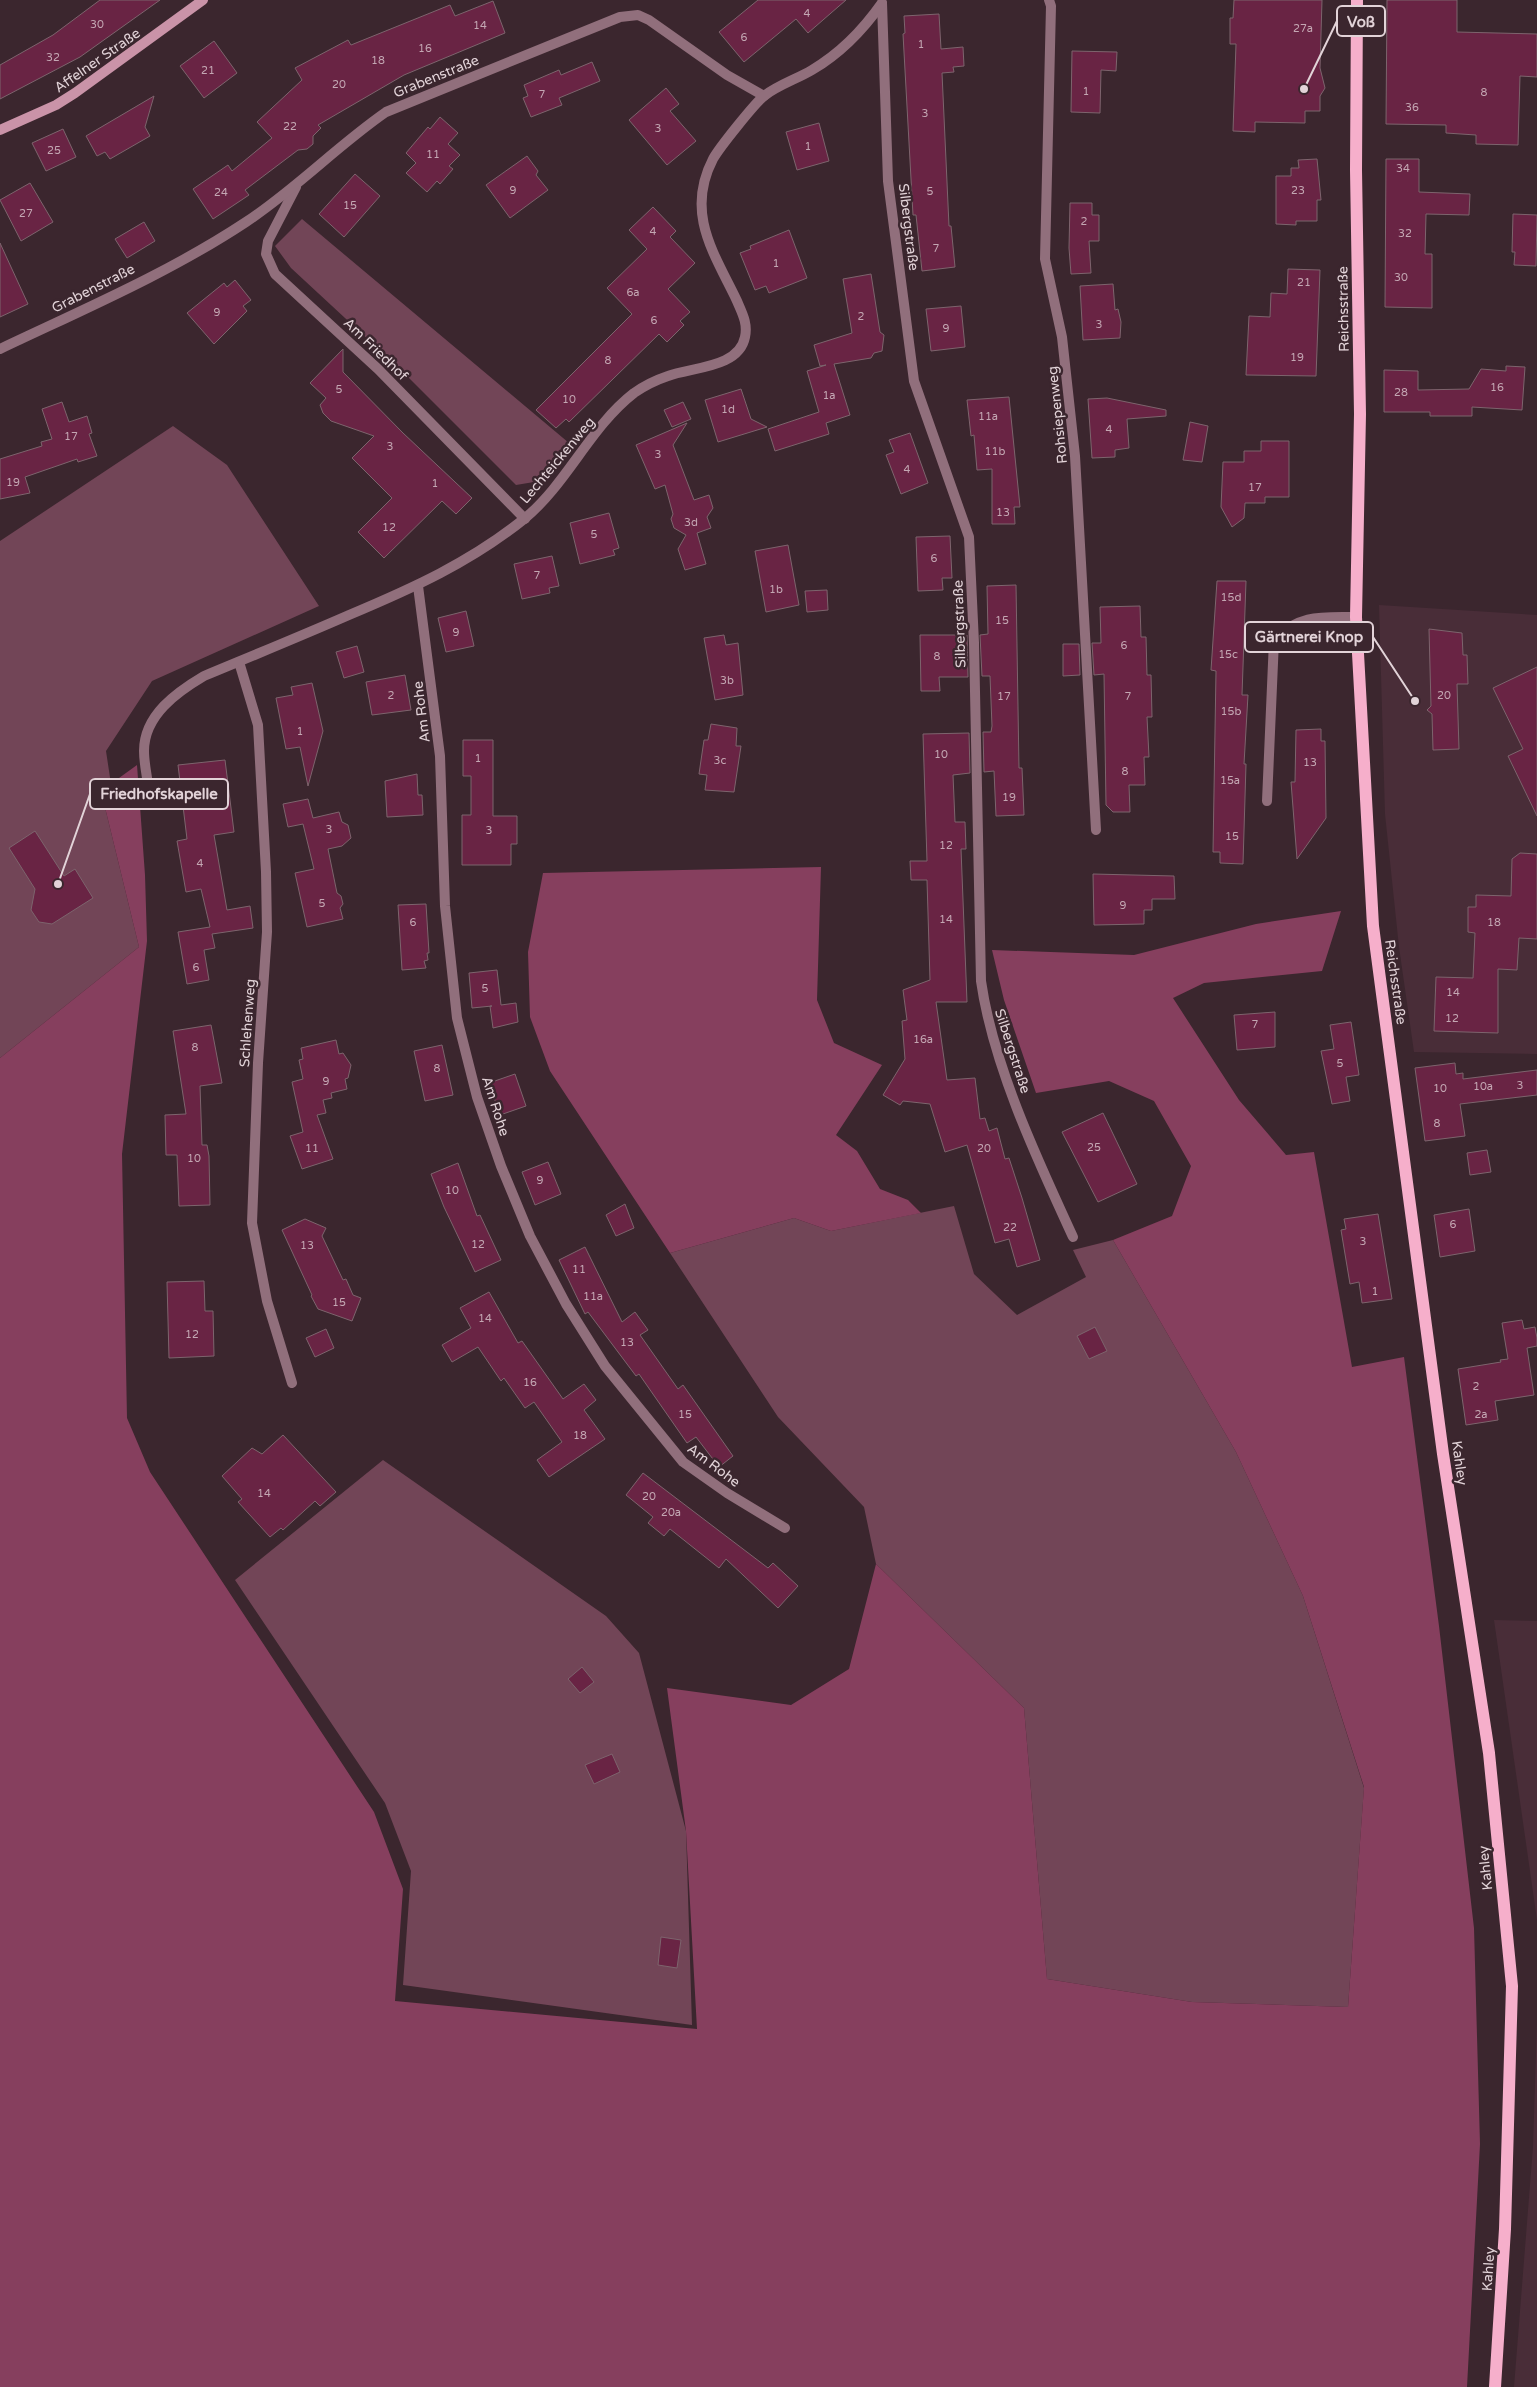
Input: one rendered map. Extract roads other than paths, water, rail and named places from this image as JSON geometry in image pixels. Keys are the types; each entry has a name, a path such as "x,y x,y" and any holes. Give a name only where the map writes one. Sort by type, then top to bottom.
{"main road":[{"name":"Affelner Straße","path":"0,130 56,105 75,93 203,0"},
{"name":"Reichsstraße","path":"1357,0 1356,170 1360,414 1356,617 1373,926 1429,1349"},
{"name":"Kahley","path":"1429,1349 1489,1753 1512,1986 1506,2229 1495,2387"}],"street":[{"name":"Rohsiepenweg","path":"1048,0 1051,6 1045,259 1062,337 1075,456 1096,830"},
{"path":"764,96 815,68 846,45 864,29 882,2"},
{"name":"Silbergstraße","path":"882,2 888,180 914,380 969,537 974,643 980,981 985,1014 1024,1122 1072,1237"},
{"name":"Grabenstraße","path":"0,349 192,254 246,222 297,184 361,129 386,112 620,17 638,15 649,20 727,75 764,96"},
{"name":"Lechteickenweg","path":"148,786 144,750 148,730 159,712 176,693 204,676 418,586 463,562 525,518 545,501 607,422 633,394 668,375 726,360 738,352 745,338 746,320 708,244 702,218 701,192 713,158 764,96"},
{"name":"Am Friedhof","path":"297,184 268,241 266,254 274,274 384,376 525,518"},
{"name":"Am Rohe","path":"418,586 440,756 445,906 457,1018 477,1097 501,1166 530,1236 566,1304 605,1366 683,1462 727,1493 785,1528"},
{"path":"1267,801 1274,640 1285,629 1312,617 1356,617"},
{"name":"Schlehenweg","path":"239,662 258,725 268,932 258,1063 252,1222 267,1301 292,1384"}],"place":[{"name":"Voß","path":"1304,89"},
{"name":"Gärtnerei Knop","path":"1415,701"},
{"name":"Friedhofskapelle","path":"58,884"}]}
